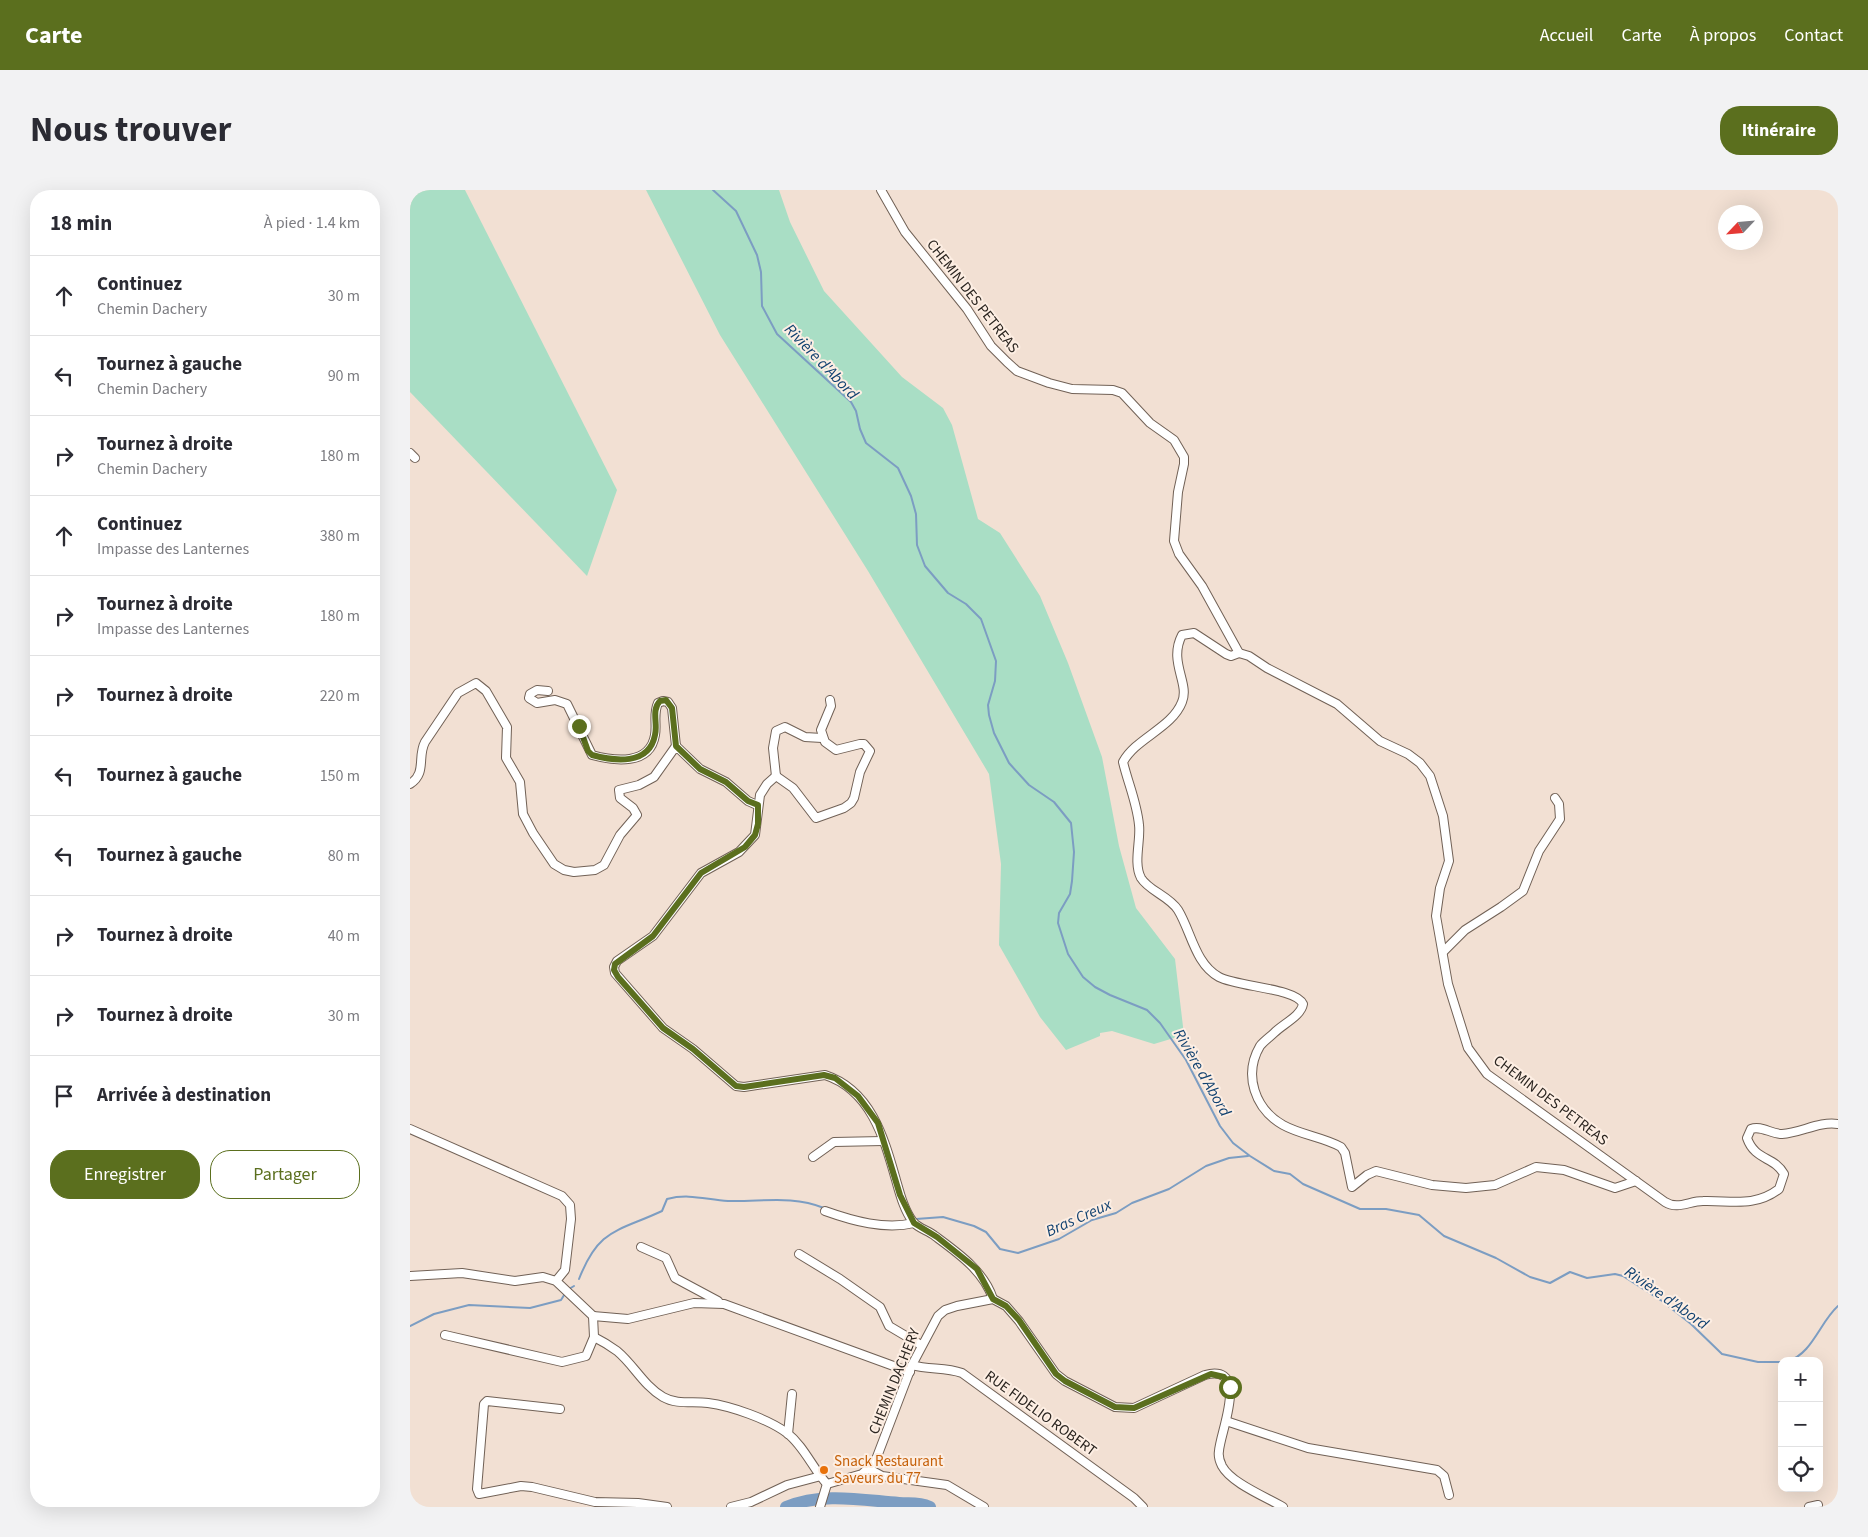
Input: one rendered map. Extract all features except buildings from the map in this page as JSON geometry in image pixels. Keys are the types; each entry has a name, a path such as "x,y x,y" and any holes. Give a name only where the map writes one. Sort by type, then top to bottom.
{"street":[{"name":"CHEMIN DES PETREAS","path":"881,190 905,232 967,309 991,346 1006,362 1017,371 1049,383 1072,389 1113,390 1122,393 1150,423 1174,440 1184,457 1178,492 1174,541 1178,554 1202,586 1239,653 1249,656 1267,668 1337,704 1380,741 1408,754 1420,763 1430,776 1443,816 1449,861 1440,888 1436,916 1444,951 1448,984 1468,1048 1487,1074 1665,1202 1675,1206 1705,1201 1746,1203 1774,1192 1784,1180 1784,1174 1778,1167 1759,1156 1750,1147 1747,1138 1751,1129 1757,1128 1778,1134 1798,1132 1824,1124 1838,1124"},
{"path":"1239,653 1231,656 1194,632 1182,636 1178,642 1177,670 1183,686 1182,704 1123,762 1140,826 1138,869 1141,878 1174,904 1203,962 1218,977 1253,988 1290,993 1299,996 1303,1004 1296,1015 1285,1022 1262,1044 1256,1054 1252,1067 1252,1082 1254,1093 1263,1108 1284,1125 1341,1147 1345,1153 1352,1187 1367,1174 1376,1171 1432,1185 1466,1188 1495,1185 1536,1168 1564,1170 1614,1188 1636,1181"},
{"path":"410,784 419,776 422,770 423,746 458,693 471,684 476,683 492,699 507,727 506,758 520,782 523,814 533,833 559,868 574,872 585,872 604,865 620,835 637,815 633,808 620,798 620,790 639,785 654,777 666,764 670,751 676,746"},
{"path":"548,691 537,690 530,694 528,698 537,703 559,700 567,704 592,755 622,761 631,760 643,754 651,744 655,736 656,708 658,703 663,700 668,702 672,708 676,746 700,769 726,782 748,801 758,805"},
{"path":"822,738 821,730 829,712 830,700"},
{"path":"785,726 805,737 822,738 836,750 864,744 870,751 860,772 851,803 844,808 816,818 793,788 776,776 773,748 776,731 785,726"},
{"path":"776,776 762,790 758,805 758,824 755,835 738,852 701,873 653,936 617,961 614,967 618,977 663,1028 693,1049 729,1082 744,1087 824,1075 835,1078 858,1096 878,1123 900,1195 914,1223 937,1237 977,1269 993,1299 1006,1306 1019,1320 1048,1366 1060,1378 1115,1407 1130,1409 1205,1375 1216,1374 1224,1377 1230,1387 1226,1421 1219,1450 1225,1472 1283,1507"},
{"path":"1444,951 1465,930 1522,891 1539,851 1560,819 1559,804 1554,798"},
{"path":"410,1129 562,1196 570,1205 571,1219 564,1270 556,1281"},
{"path":"813,1157 834,1142 883,1141"},
{"path":"825,1211 864,1223 900,1227 914,1223"},
{"path":"641,1247 666,1258 676,1279 724,1304"},
{"path":"799,1254 840,1278 880,1307 889,1326 921,1345"},
{"path":"410,1276 462,1273 515,1281 543,1277 556,1281 593,1316 594,1337 586,1356 566,1362 444,1335"},
{"name":"CHEMIN DACHERY","path":"869,1469 875,1462 883,1445 921,1345 938,1316 945,1310 993,1299"},
{"path":"593,1316 628,1319 694,1303 724,1304"},
{"name":"RUE FIDELIO ROBERT","path":"724,1304 911,1369 950,1368 962,1373 1134,1498 1143,1507"},
{"path":"594,1337 618,1351 643,1382 664,1397 673,1401 708,1403 742,1412 788,1434 821,1476 826,1486 820,1507"},
{"path":"788,1434 792,1394"},
{"path":"560,1409 487,1401 484,1404 477,1488 479,1494 521,1486 595,1502 638,1502 667,1507"},
{"path":"1226,1421 1315,1450 1437,1470 1444,1476 1449,1495"},
{"path":"826,1486 862,1474 869,1469 882,1476 954,1488 984,1507"},
{"path":"731,1507 751,1502 787,1485 821,1476"},
{"path":"1809,1507 1818,1505"}],"green space":[{"path":"410,190 465,190 617,490 587,576 410,392"},
{"path":"646,190 779,190 790,222 824,291 902,377 943,408 952,425 978,519 1000,533 1040,596 1068,663 1102,757 1119,846 1136,908 1175,959 1184,1035 1154,1044 1112,1031 1100,1033 1100,1036 1066,1050 1040,1017 999,945 1001,864 989,774 868,571 720,335"}],"waterway":[{"name":"Rivière d'Abord","path":"713,190 736,211 757,255 761,272 762,306 777,334 851,402 856,411 860,429 866,443 898,468 911,496 916,514 917,545 925,566 948,593 966,604 981,619 996,661 995,681 988,705 994,733 1009,763 1029,785 1054,802 1071,823 1074,852 1072,881 1070,894 1059,913 1058,923 1068,954 1083,977 1095,987 1147,1010 1160,1023 1186,1060 1220,1126 1233,1143 1274,1171 1290,1174 1303,1184 1360,1209 1386,1209 1419,1215 1444,1236 1496,1258 1530,1277 1550,1283 1570,1272 1587,1278 1615,1274 1623,1276 1662,1301 1691,1324 1722,1354 1758,1362 1778,1362"},
{"name":"Bras Creux","path":"916,1219 943,1217 974,1226 986,1232 1000,1249 1018,1253 1059,1239 1092,1220 1116,1213 1132,1203 1169,1189 1206,1166 1229,1158 1248,1156"},
{"name":"Bras Creux","path":"579,1279 586,1262 602,1241 621,1228 662,1211 667,1199 698,1197 728,1201 789,1200 824,1208"},
{"name":"Bras Creux","path":"569,1289 574,1286"},
{"name":"Bras Creux","path":"410,1326 434,1314 469,1305 530,1308 561,1300 566,1292"},
{"name":"Rivière d'Abord","path":"1796,1357 1810,1345 1838,1306"},
{"path":"786,1507 800,1502 828,1498 918,1504 930,1507"}],"place":[{"name":"Snack Restaurant Saveurs du 77","path":"824,1470"}],"route":[{"path":"579,726 588,751 592,755 622,761 631,760 643,754 651,744 656,729 656,706 660,701 666,700 672,708 676,746 679,746 704,772 716,775 732,786 748,801 758,805 758,824 755,835 745,847 701,873 653,936 615,964 614,970 618,977 663,1028 693,1049 729,1082 736,1086 744,1087 824,1075 835,1078 858,1096 878,1123 900,1195 914,1223 933,1234 963,1260 977,1269 991,1292 993,1299 1006,1306 1019,1320 1048,1366 1065,1381 1120,1409 1134,1408 1205,1375 1220,1375 1224,1377 1230,1387"}]}
